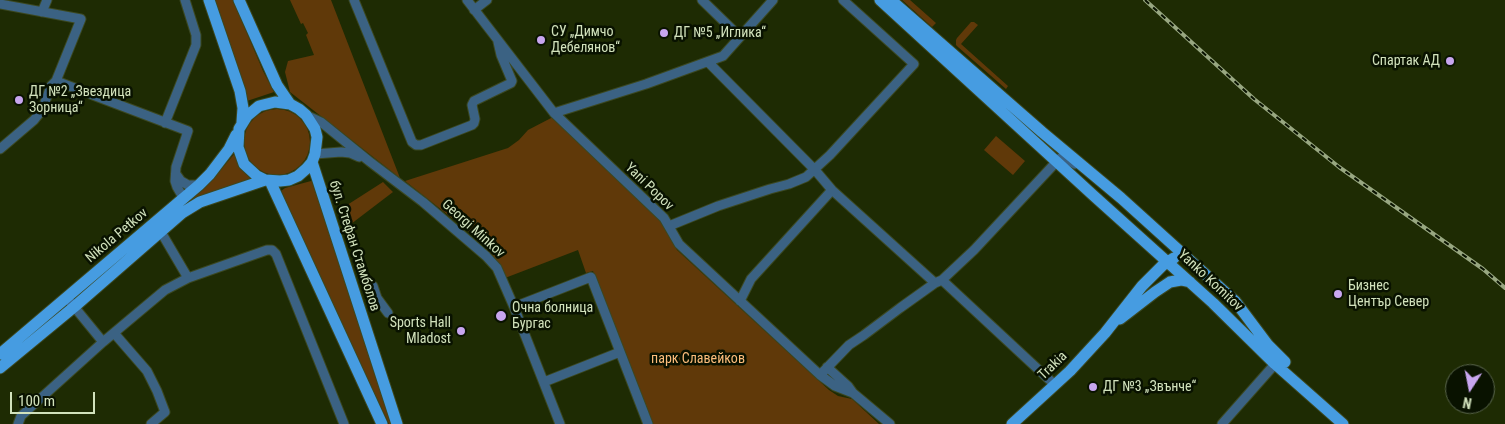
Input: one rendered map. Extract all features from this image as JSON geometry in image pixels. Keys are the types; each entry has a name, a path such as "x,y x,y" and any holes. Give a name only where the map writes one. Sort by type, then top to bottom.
{"main road":[{"path":"209,0 240,91 243,108 238,147 240,156 257,176 268,180 280,181 298,176 306,170 313,158 317,137 315,129 299,108 290,104 267,103 253,110 241,126"},
{"path":"239,0 277,85 290,104"},
{"path":"246,0 248,21"},
{"name":"Yanko Komitov","path":"880,0 1056,162 1213,302 1276,364 1342,424"},
{"name":"Yanko Komitov","path":"891,0 1107,186 1235,301 1268,346 1352,424"},
{"name":"Nikola Petkov","path":"0,368 210,174 229,149 241,126"},
{"name":"бул. Стефан Стамболов","path":"313,158 397,424"},
{"path":"268,180 382,424"},
{"name":"Nikola Petkov","path":"0,354 71,302 161,232 182,213 200,202 268,180"},
{"path":"1094,196 1102,196 1106,192 1107,186"},
{"path":"1152,247 1155,263 1152,276"},
{"path":"1155,292 1171,265 1182,254"},
{"name":"Trakia","path":"1012,424 1070,372 1152,276 1171,265"},
{"path":"1155,292 1170,282 1181,280 1190,282"},
{"name":"Trakia","path":"1111,326 1155,292"}],"street":[{"path":"42,12 47,0"},
{"path":"165,123 196,45 196,35 185,0"},
{"path":"354,0 412,142 416,145 421,145 472,125 475,119 472,105 474,101 511,84 512,81 501,55 498,40"},
{"name":"Yani Popov","path":"466,0 554,113 664,218 679,244 820,375 835,386 853,393"},
{"path":"474,10 488,0"},
{"path":"702,0 740,37"},
{"path":"554,113 639,86 723,56 773,0"},
{"path":"669,226 718,206 806,177 815,170 914,64 843,0"},
{"path":"0,4 81,19 56,82 51,86 39,115 0,149"},
{"path":"708,62 815,170 832,190 1055,385"},
{"path":"56,82 188,131 176,167 175,182 184,199"},
{"name":"Georgi Minkov","path":"306,115 321,122 423,202 486,256 496,268 514,307 560,424"},
{"name":"Georgi Minkov","path":"313,158 341,152 350,153 369,161"},
{"name":"Yanko Komitov","path":"1056,162 1062,157 1082,166"},
{"path":"820,375 849,345 938,282 974,250 1056,162"},
{"path":"176,174 181,181 188,185 199,185"},
{"path":"740,301 751,279 832,190"},
{"path":"161,232 188,278"},
{"path":"18,424 21,416 103,342 165,290 188,278 267,250 272,250 276,254 344,424"},
{"path":"514,307 591,277 648,424"},
{"path":"373,286 377,298 388,313"},
{"path":"71,302 103,342"},
{"path":"114,333 147,371 157,391 165,412 151,424"},
{"path":"544,382 620,352"},
{"path":"1222,424 1276,364"},
{"name":"Yani Popov","path":"828,367 853,393 890,424"}],"green space":[{"path":"214,0 233,0 274,92 247,101"},
{"path":"290,0 331,0 400,178 290,92 285,72 288,61 314,55 306,35 308,33 303,23 301,24"},
{"path":"902,0 910,0 936,23 932,27"},
{"path":"971,22 978,25 961,44 1008,86 1006,89 956,45 957,38"},
{"path":"277,109 290,112 300,119 307,129 310,142 307,155 300,165 290,172 277,175 264,172 254,165 247,155 244,142 247,129 254,119 264,112"},
{"name":"парк Славейков","path":"553,117 665,225 677,250 829,390 838,396 852,399 879,424 653,424 593,271 586,273 578,250 505,278 498,263 484,246 467,230 405,181 508,148 528,130"},
{"path":"996,136 1025,161 1013,175 984,150"},
{"path":"235,153 240,166 254,183 208,195 79,295 213,179"},
{"path":"311,181 314,182 392,424 389,424 279,196 285,188"},
{"path":"383,182 393,192 351,224 344,207"}],"railway":[{"path":"1145,0 1254,99 1339,167 1483,269 1505,288"}],"place":[{"name":"ДГ №5 „Иглика“","path":"664,33"},
{"name":"СУ „Димчо Дебелянов“","path":"541,40"},
{"name":"Спартак АД","path":"1450,61"},
{"name":"ДГ №2 „Звездица Зорница“","path":"19,100"},
{"name":"Бизнес Център Север","path":"1338,294"},
{"name":"Oчна болница Бургас","path":"501,316"},
{"name":"Sports Hall Mladost","path":"461,331"},
{"name":"ДГ №3 „Звънче“","path":"1093,387"}]}
